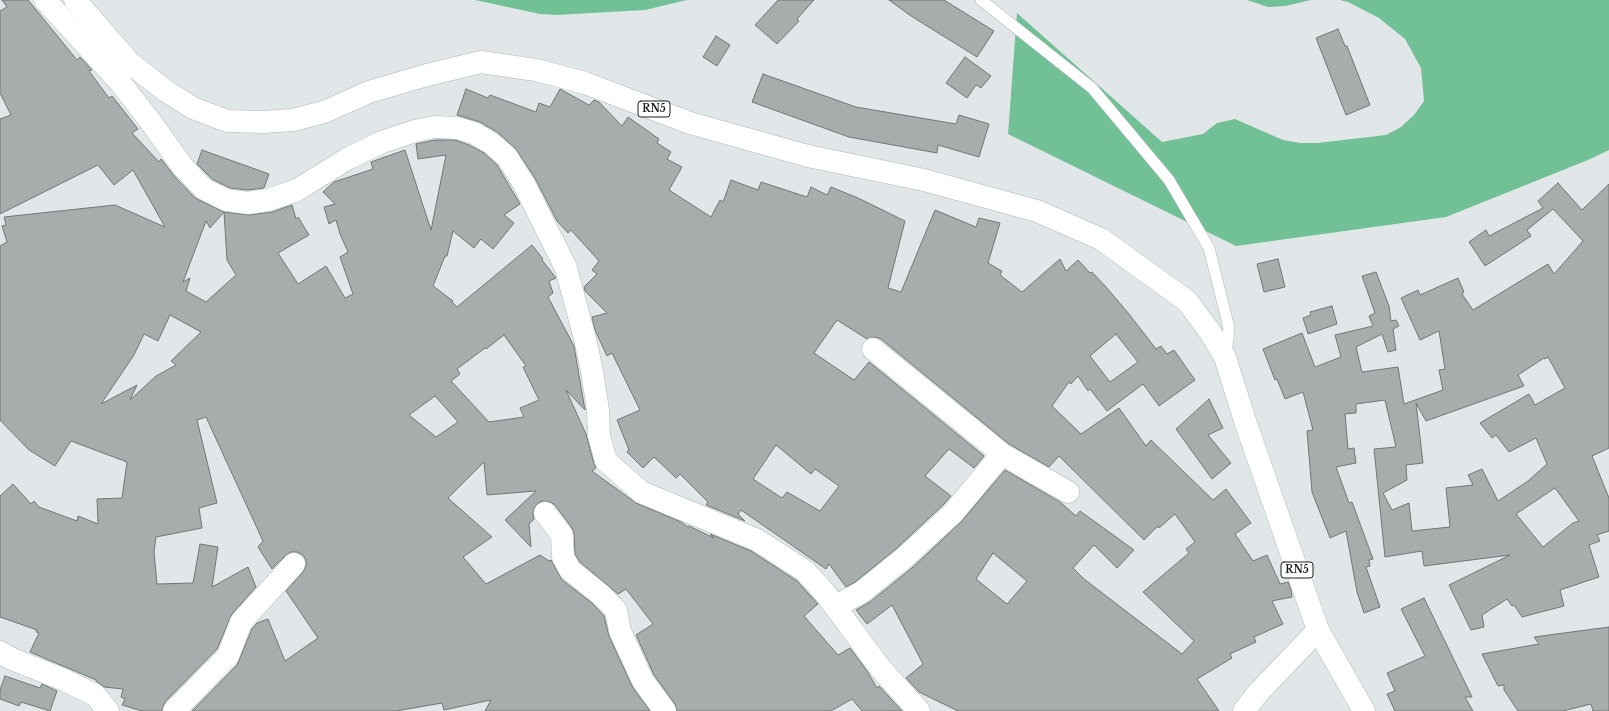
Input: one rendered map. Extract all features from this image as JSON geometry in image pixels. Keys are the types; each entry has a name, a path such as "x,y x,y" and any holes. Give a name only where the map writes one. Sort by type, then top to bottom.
{"main road":[{"path":"45,0 120,81 183,167 204,189 226,200 248,203 268,200 297,190 347,160 382,142 415,131 434,127 457,128 474,133 491,143 507,157 524,184 566,268 592,371 598,410 599,436 606,461 641,492 757,540 805,571 826,593 882,669 919,711"},
{"name":"RN5","path":"75,0 130,63 166,91 193,108 227,121 264,122 293,120 324,112 369,92 427,74 481,62 536,70 584,83 697,125 808,156 924,180 1037,211 1101,239 1187,301 1210,332 1225,357 1245,421 1318,630 1364,711"},
{"path":"873,349 1002,454 1068,492"},
{"path":"836,606 862,592 904,558 953,513 1002,454"},
{"path":"545,512 562,535 563,557 570,570 600,594 616,610 620,630 643,681 665,711"},
{"path":"174,711 228,656 241,622 294,564"},
{"path":"1244,711 1257,694 1318,630"},
{"path":"4,658 62,679 95,695 108,711"}],"lane":[{"path":"986,2 1092,88 1169,180 1209,248 1230,328 1225,357"}],"green space":[{"path":"475,0 687,0 645,10 557,15 540,14"},
{"path":"1247,0 1311,0 1285,6 1268,7"},
{"path":"1340,0 1609,0 1609,150 1588,160 1446,217 1236,246 1008,134 1017,13 1162,142 1203,134 1217,123 1235,119 1283,140 1300,143 1317,143 1386,135 1401,127 1414,115 1424,101 1421,68 1405,39 1379,18 1348,2"}],"building":[{"path":"2,0 28,0 77,60 80,57 92,70 89,71 109,98 112,96 138,129 132,133 159,162 161,159 162,160 174,176 195,198 224,212 250,215 272,212 292,205 296,219 298,217 309,235 278,253 298,284 326,266 345,298 353,294 340,257 348,252 336,220 329,224 324,207 335,204 323,192 334,182 373,169 371,162 405,150 431,230 446,155 418,159 416,144 435,140 455,140 484,153 497,165 520,204 504,215 514,223 493,249 481,239 474,248 453,231 447,256 445,256 433,286 453,301 452,302 457,307 532,245 556,278 549,281 553,293 548,297 574,346 585,410 566,390 586,434 596,468 592,471 636,503 714,538 710,534 751,551 797,581 818,604 804,616 838,655 850,648 867,671 877,688 879,686 902,711 862,711 852,699 831,711 677,711 675,704 654,675 636,635 653,624 626,589 618,594 580,562 575,554 574,534 572,528 555,505 550,502 543,501 538,503 534,508 534,519 529,524 531,547 505,520 536,491 487,495 484,462 448,498 492,537 463,557 486,584 540,555 549,561 551,560 562,580 592,603 604,616 609,636 632,686 650,711 485,711 491,700 444,710 442,703 396,711 192,711 237,665 252,629 257,623 268,619 285,661 318,638 286,591 303,572 306,566 306,560 303,555 297,552 291,552 272,569 258,547 263,541 206,417 197,420 217,503 199,508 202,528 156,537 154,552 157,584 193,583 200,544 218,547 212,587 248,567 256,587 232,614 217,649 165,702 162,711 142,711 122,705 125,699 121,697 123,689 104,687 96,680 30,652 39,633 36,632 37,630 0,617 0,496 13,484 31,504 34,501 39,507 77,521 78,516 98,524 97,499 122,498 127,462 71,441 55,466 29,450 0,420 0,246 7,242 2,226 6,225 4,217 115,205 165,227 133,170 114,185 98,165 0,214 0,119 11,115 0,93 0,11 7,7","holes":["224,212 227,260 236,275 206,302 186,291 190,278 183,282 206,221 210,228","170,315 201,332 171,361 176,365 156,376 130,400 137,385 101,404 134,355 144,334 158,341","504,335 526,366 523,367 539,400 520,408 524,417 489,422 451,381 460,374 457,369 485,348 486,349","435,396 458,422 436,437 409,415"]},
{"path":"778,0 814,0 797,19 799,21 777,44 755,25"},
{"path":"889,0 944,0 994,31 977,57 911,16"},
{"path":"1338,29 1345,46 1347,46 1370,105 1346,115 1316,38"},
{"path":"716,36 730,45 717,66 703,57"},
{"path":"965,57 991,76 981,88 976,85 967,98 946,83"},
{"path":"763,74 856,107 956,124 959,115 989,124 979,157 938,145 937,153 849,137 752,102"},
{"path":"466,89 488,98 490,95 536,112 539,103 550,107 560,89 589,105 594,100 599,102 622,126 628,117 659,139 657,143 671,152 667,159 682,167 669,190 711,217 720,200 723,202 731,180 758,190 761,182 807,197 811,187 827,195 831,187 858,198 905,221 888,288 901,292 935,210 976,227 979,218 1000,223 988,263 1002,271 1000,275 1022,292 1060,259 1066,271 1078,260 1106,287 1156,349 1161,346 1167,354 1174,350 1195,380 1159,406 1143,384 1107,411 1090,389 1088,391 1078,376 1071,384 1069,382 1052,406 1081,434 1119,408 1146,446 1151,440 1213,500 1226,489 1251,523 1235,534 1253,561 1267,555 1280,584 1288,582 1292,597 1272,601 1283,624 1254,637 1256,642 1230,654 1232,658 1197,679 1219,711 958,711 919,692 906,678 923,664 892,605 867,624 856,610 870,602 912,568 961,522 1005,470 1060,502 1076,516 1080,511 1134,550 1117,568 1094,545 1073,568 1084,579 1182,654 1194,641 1143,592 1189,553 1186,549 1195,542 1175,514 1159,528 1158,526 1144,540 1059,456 1049,467 1009,444 881,339 875,337 867,339 837,320 814,353 854,380 869,362 984,456 974,468 949,449 925,476 951,496 896,549 855,582 846,587 829,564 826,569 741,510 738,514 745,521 706,505 708,502 680,474 676,478 654,457 643,468 627,452 629,450 617,420 640,410 612,353 607,356 595,330 592,317 607,313 585,291 584,287 597,274 592,270 599,261 571,230 568,233 557,221 535,178 515,148 497,132 480,122 457,115","holes":["1116,334 1138,362 1110,382 1090,356","776,445 811,474 815,469 839,486 820,511 787,492 782,498 753,479","993,553 1027,581 1007,604 976,579"]},
{"path":"202,150 269,174 264,188 248,190 230,188 212,179 197,164"},
{"path":"1558,183 1582,210 1609,184 1609,448 1592,456 1609,498 1609,531 1597,535 1600,541 1589,545 1599,577 1560,590 1564,606 1522,617 1514,605 1512,606 1507,599 1482,615 1484,627 1471,630 1449,585 1510,555 1424,566 1422,551 1385,557 1374,449 1396,447 1385,400 1356,404 1356,413 1345,414 1348,449 1354,448 1356,463 1336,467 1349,503 1352,502 1373,559 1369,560 1370,566 1366,567 1380,607 1364,613 1357,592 1346,531 1330,538 1312,492 1307,431 1313,430 1303,392 1285,399 1277,379 1275,380 1263,349 1302,333 1315,367 1341,357 1335,335 1373,326 1369,316 1375,313 1362,276 1376,272 1389,306 1391,321 1396,320 1399,326 1393,329 1396,350 1388,352 1382,334 1356,347 1362,372 1398,367 1404,404 1443,390 1439,370 1445,369 1439,331 1420,340 1401,298 1418,290 1420,295 1458,278 1464,292 1462,294 1473,310 1548,264 1554,274 1583,241 1553,209 1527,230 1531,236 1485,266 1469,242 1486,230 1489,236 1543,208 1538,201","holes":["1548,357 1565,388 1535,405 1529,394 1480,423 1492,438 1496,435 1509,452 1536,438 1547,464 1528,481 1498,501 1482,469 1468,475 1473,485 1446,488 1450,527 1412,531 1409,503 1392,510 1383,493 1407,480 1406,465 1423,463 1416,403 1426,421 1524,386 1518,375 1544,358 1545,359","1555,488 1579,521 1573,523 1543,547 1516,514"]},
{"path":"1278,259 1285,287 1264,292 1257,264"},
{"path":"1332,306 1337,324 1308,334 1303,318 1311,315 1310,312"},
{"path":"1209,399 1223,428 1208,435 1231,463 1212,479 1176,429"},
{"path":"1424,598 1472,697 1465,697 1473,711 1395,711 1387,694 1395,691 1387,673 1425,656 1401,609"},
{"path":"1609,627 1609,711 1593,711 1591,704 1563,711 1518,711 1504,690 1504,685 1498,686 1482,654 1539,644 1534,637"},
{"path":"5,676 40,688 42,684 57,691 50,711 21,702 19,706 0,699 0,690"}]}
